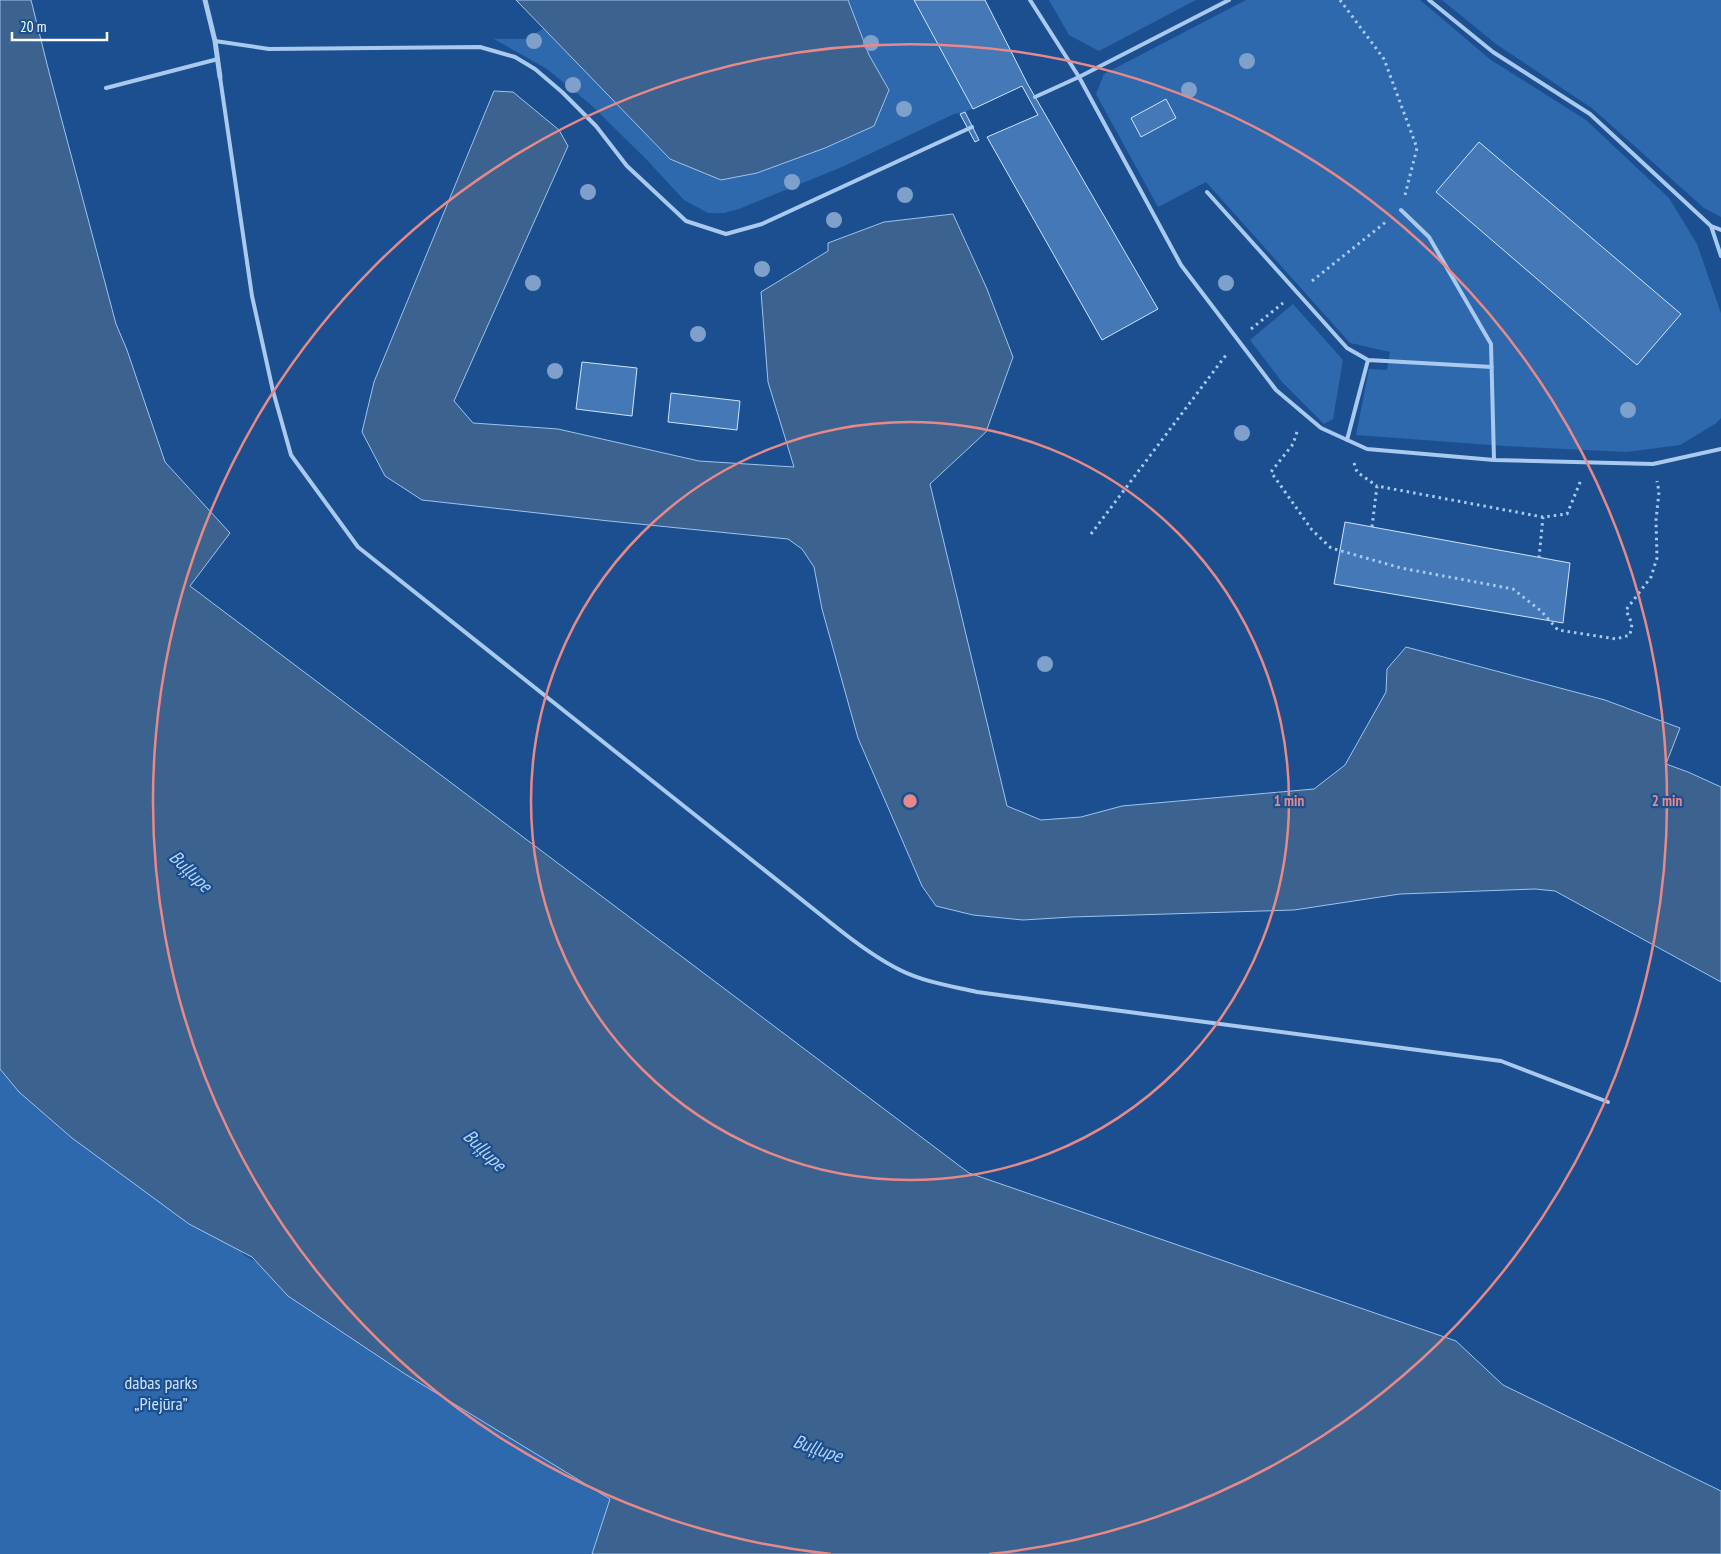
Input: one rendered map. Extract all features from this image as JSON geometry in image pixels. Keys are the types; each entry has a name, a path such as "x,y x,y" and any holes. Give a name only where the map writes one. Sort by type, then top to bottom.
{"street":[{"path":"205,0 215,41 220,77"}],"lane":[{"path":"1030,0 1079,77 1181,265 1276,390 1321,428 1367,449 1494,460 1653,464 1721,449"},
{"path":"1035,97 1079,77 1229,0"},
{"path":"1429,0 1493,52 1590,114 1711,226 1721,230"},
{"path":"215,41 269,50 480,47 515,57 536,69 562,92 596,126 627,166 686,221 726,234 762,224 972,127"},
{"path":"106,88 218,59"},
{"path":"220,77 252,296 273,391 290,455 358,547 872,955 901,971 933,982 977,992 1501,1061 1608,1102"},
{"path":"1206,192 1348,348 1368,360 1492,367"},
{"path":"1401,210 1429,237 1492,344 1494,460"},
{"path":"1711,226 1721,256"},
{"path":"1347,440 1368,360"}],"path":[{"path":"1303,413 1292,444 1271,472 1312,530 1331,548 1401,568 1513,589 1541,611 1558,630 1616,639 1630,635 1632,624 1626,610 1650,577 1657,558 1656,520 1659,492 1653,464"},
{"path":"1372,527 1377,486 1543,517 1567,514 1588,462"},
{"path":"1539,558 1543,517"}],"green space":[{"path":"848,0 985,0 1027,83 965,112 954,114 842,167 739,209 724,213 708,213 684,200 646,159 590,104 547,69 494,39 526,39 544,28 670,159 757,173 825,148 874,126 889,90 869,55"},
{"path":"1049,0 1196,0 1099,51 1069,35"},
{"path":"1246,0 1420,0 1491,60 1586,120 1669,198 1697,244 1721,313 1721,418 1715,424 1680,445 1627,452 1504,446 1356,435 1369,369 1387,370 1390,352 1350,343 1206,182 1158,207 1096,94 1104,74"},
{"path":"1442,0 1721,0 1721,217 1704,208 1593,109 1496,44"},
{"path":"1293,304 1343,360 1333,419 1324,424 1282,382 1250,340"},
{"name":"dabas parks „Piejūra”","path":"0,994 244,1255 598,1455 787,1554 0,1554"}],"water":[{"name":"Buļļupe","path":"0,0 31,0 116,324 127,350 165,462 230,533 190,586 969,1173 1456,1341 1503,1385 1721,1491 1721,1554 592,1554 610,1499 405,1374 288,1296 252,1257 189,1224 72,1138 19,1092 0,1069"},
{"path":"516,0 848,0 869,55 889,90 874,126 825,148 757,173 721,180 670,159"},
{"path":"494,91 513,92 559,130 568,146 454,401 473,423 558,429 699,461 794,467 768,382 761,292 828,251 828,243 884,222 953,214 987,289 1013,357 986,432 930,484 1007,806 1041,820 1081,817 1122,806 1314,789 1345,765 1386,692 1387,669 1406,647 1605,700 1680,728 1666,764 1721,787 1721,982 1555,891 1535,889 1400,894 1294,910 1023,920 973,915 936,906 922,886 858,738 822,609 814,567 802,549 788,539 422,500 385,476 362,432 374,382"}],"building":[{"path":"914,0 985,0 1027,83 1158,309 1102,340 987,137 1038,115 1022,86 973,109"},
{"path":"1166,99 1176,118 1141,137 1131,118"},
{"path":"965,112 979,140 975,142 960,114"},
{"path":"1479,142 1681,314 1637,365 1436,192"},
{"path":"582,362 637,368 632,416 576,409"},
{"path":"671,393 740,401 737,430 668,422"},
{"path":"1345,522 1570,563 1563,623 1334,584"}]}
